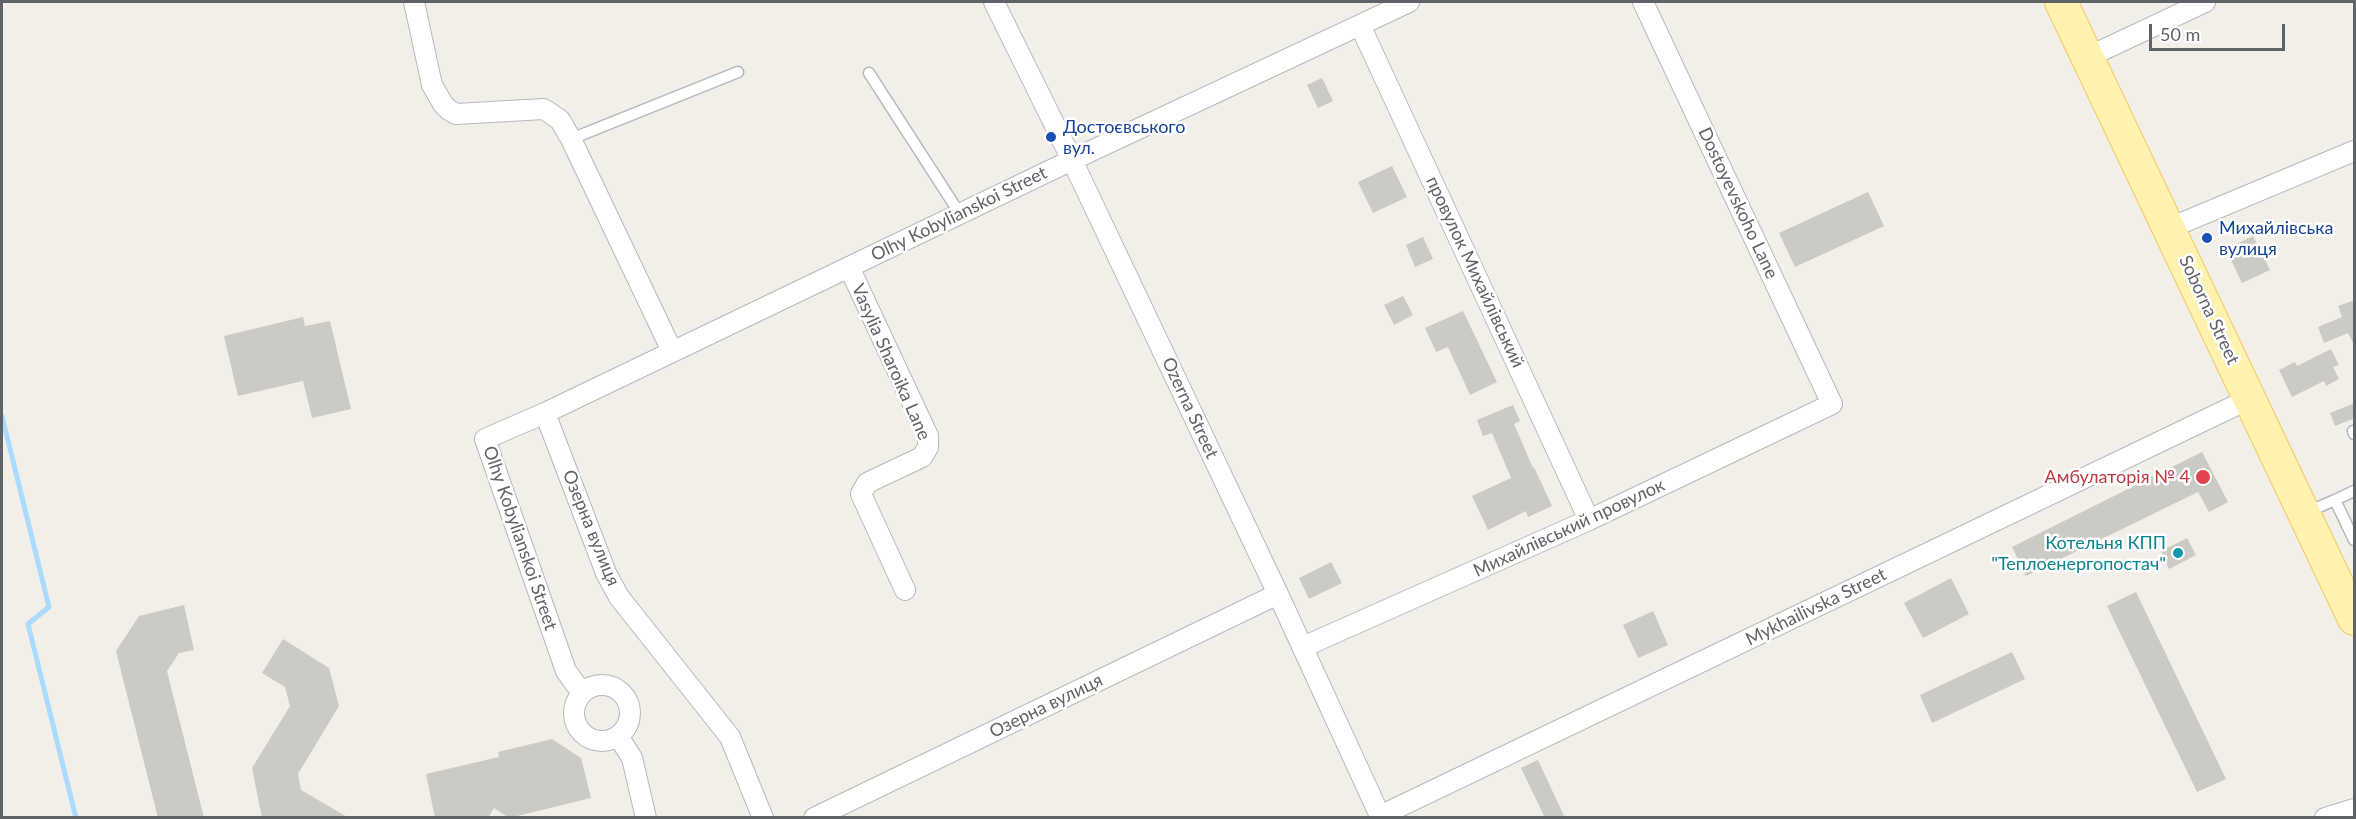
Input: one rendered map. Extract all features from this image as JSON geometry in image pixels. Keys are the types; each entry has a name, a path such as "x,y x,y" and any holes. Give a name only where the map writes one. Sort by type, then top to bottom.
{"main road":[{"name":"Soborna Street","path":"2061,2 2355,620"}],"street":[{"path":"414,2 432,85 443,105 449,110 456,114 544,109 560,120 672,351"},
{"name":"Ozerna Street","path":"994,2 1072,160 1381,817"},
{"name":"Olhy Kobylianskoi Street","path":"582,693 566,671 485,439 545,413 1072,160 1409,2"},
{"name":"Dostoyevskoho Lane","path":"1643,2 1832,404"},
{"path":"2088,57 2205,2"},
{"name":"провулок Михайлівський","path":"1360,25 1589,520"},
{"path":"2170,228 2355,151"},
{"name":"Vasylia Sharoika Lane","path":"849,267 927,436 928,447 922,457 867,483 861,494 904,590"},
{"name":"Mykhailivska Street","path":"1381,817 2251,398"},
{"name":"Михайлівський провулок","path":"1303,647 1589,520 1832,404"},
{"name":"Озерна вулиця","path":"545,413 606,573 619,597 730,737 763,818"},
{"name":"Озерна вулиця","path":"814,818 1278,594"},
{"path":"607,685 623,694 630,711 629,720 618,736 601,741 583,734 574,718 576,700 582,693 589,687 607,685"},
{"path":"618,736 632,758 646,818"},
{"path":"2325,818 2355,809"}],"lane":[{"path":"571,139 738,72"},
{"path":"869,74 960,214"},
{"path":"2305,513 2355,491"},
{"path":"2335,500 2355,540"}],"building":[{"path":"1322,78 1333,101 1318,108 1307,85"},
{"path":"1392,166 1407,197 1373,213 1358,182"},
{"path":"1868,192 1884,226 1795,267 1779,233"},
{"path":"2253,236 2270,270 2242,283 2226,249"},
{"path":"1423,237 1433,259 1415,267 1406,245"},
{"path":"1403,296 1413,315 1394,325 1384,305"},
{"path":"2355,300 2355,347 2348,333 2324,343 2318,327 2342,317 2338,306"},
{"path":"1463,311 1497,382 1470,395 1448,347 1436,352 1425,328"},
{"path":"303,317 305,326 330,321 351,409 312,418 303,381 238,396 224,336"},
{"path":"2331,349 2339,365 2333,367 2339,379 2326,386 2324,381 2292,397 2279,370 2295,362 2297,366"},
{"path":"2355,403 2355,418 2335,426 2330,413"},
{"path":"1513,405 1520,421 1514,424 1552,506 1528,517 1526,511 1488,530 1472,496 1511,478 1492,433 1483,436 1477,420"},
{"path":"2202,452 2228,502 2209,512 2198,492 2026,576 2012,547"},
{"name":"Котельня КПП \"Теплоенергопостач\"","path":"2187,538 2196,555 2169,569 2161,551"},
{"path":"1331,562 1342,583 1309,599 1299,578"},
{"path":"1951,578 1969,614 1923,638 1904,603"},
{"path":"2136,592 2226,779 2197,792 2107,606"},
{"path":"184,605 194,650 179,653 167,671 204,818 158,818 116,651 139,616"},
{"path":"1653,611 1668,645 1638,658 1623,625"},
{"path":"283,639 329,668 339,706 298,774 301,790 349,818 262,818 252,768 290,706 285,687 262,673"},
{"path":"2012,652 2025,679 1932,723 1920,695"},
{"path":"552,739 581,758 591,798 509,818 494,808 488,818 435,818 426,774 499,757 498,752"},
{"path":"1538,760 1565,818 1545,818 1521,768"}],"waterway":[{"path":"2,416 49,607 28,624 76,818"}],"place":[{"name":"Достоєвського вул.","path":"1051,137"},
{"name":"Михайлівська вулиця","path":"2207,238"},
{"name":"Амбулаторія № 4","path":"2203,477"},
{"name":"Котельня КПП \"Теплоенергопостач\"","path":"2178,553"}]}
